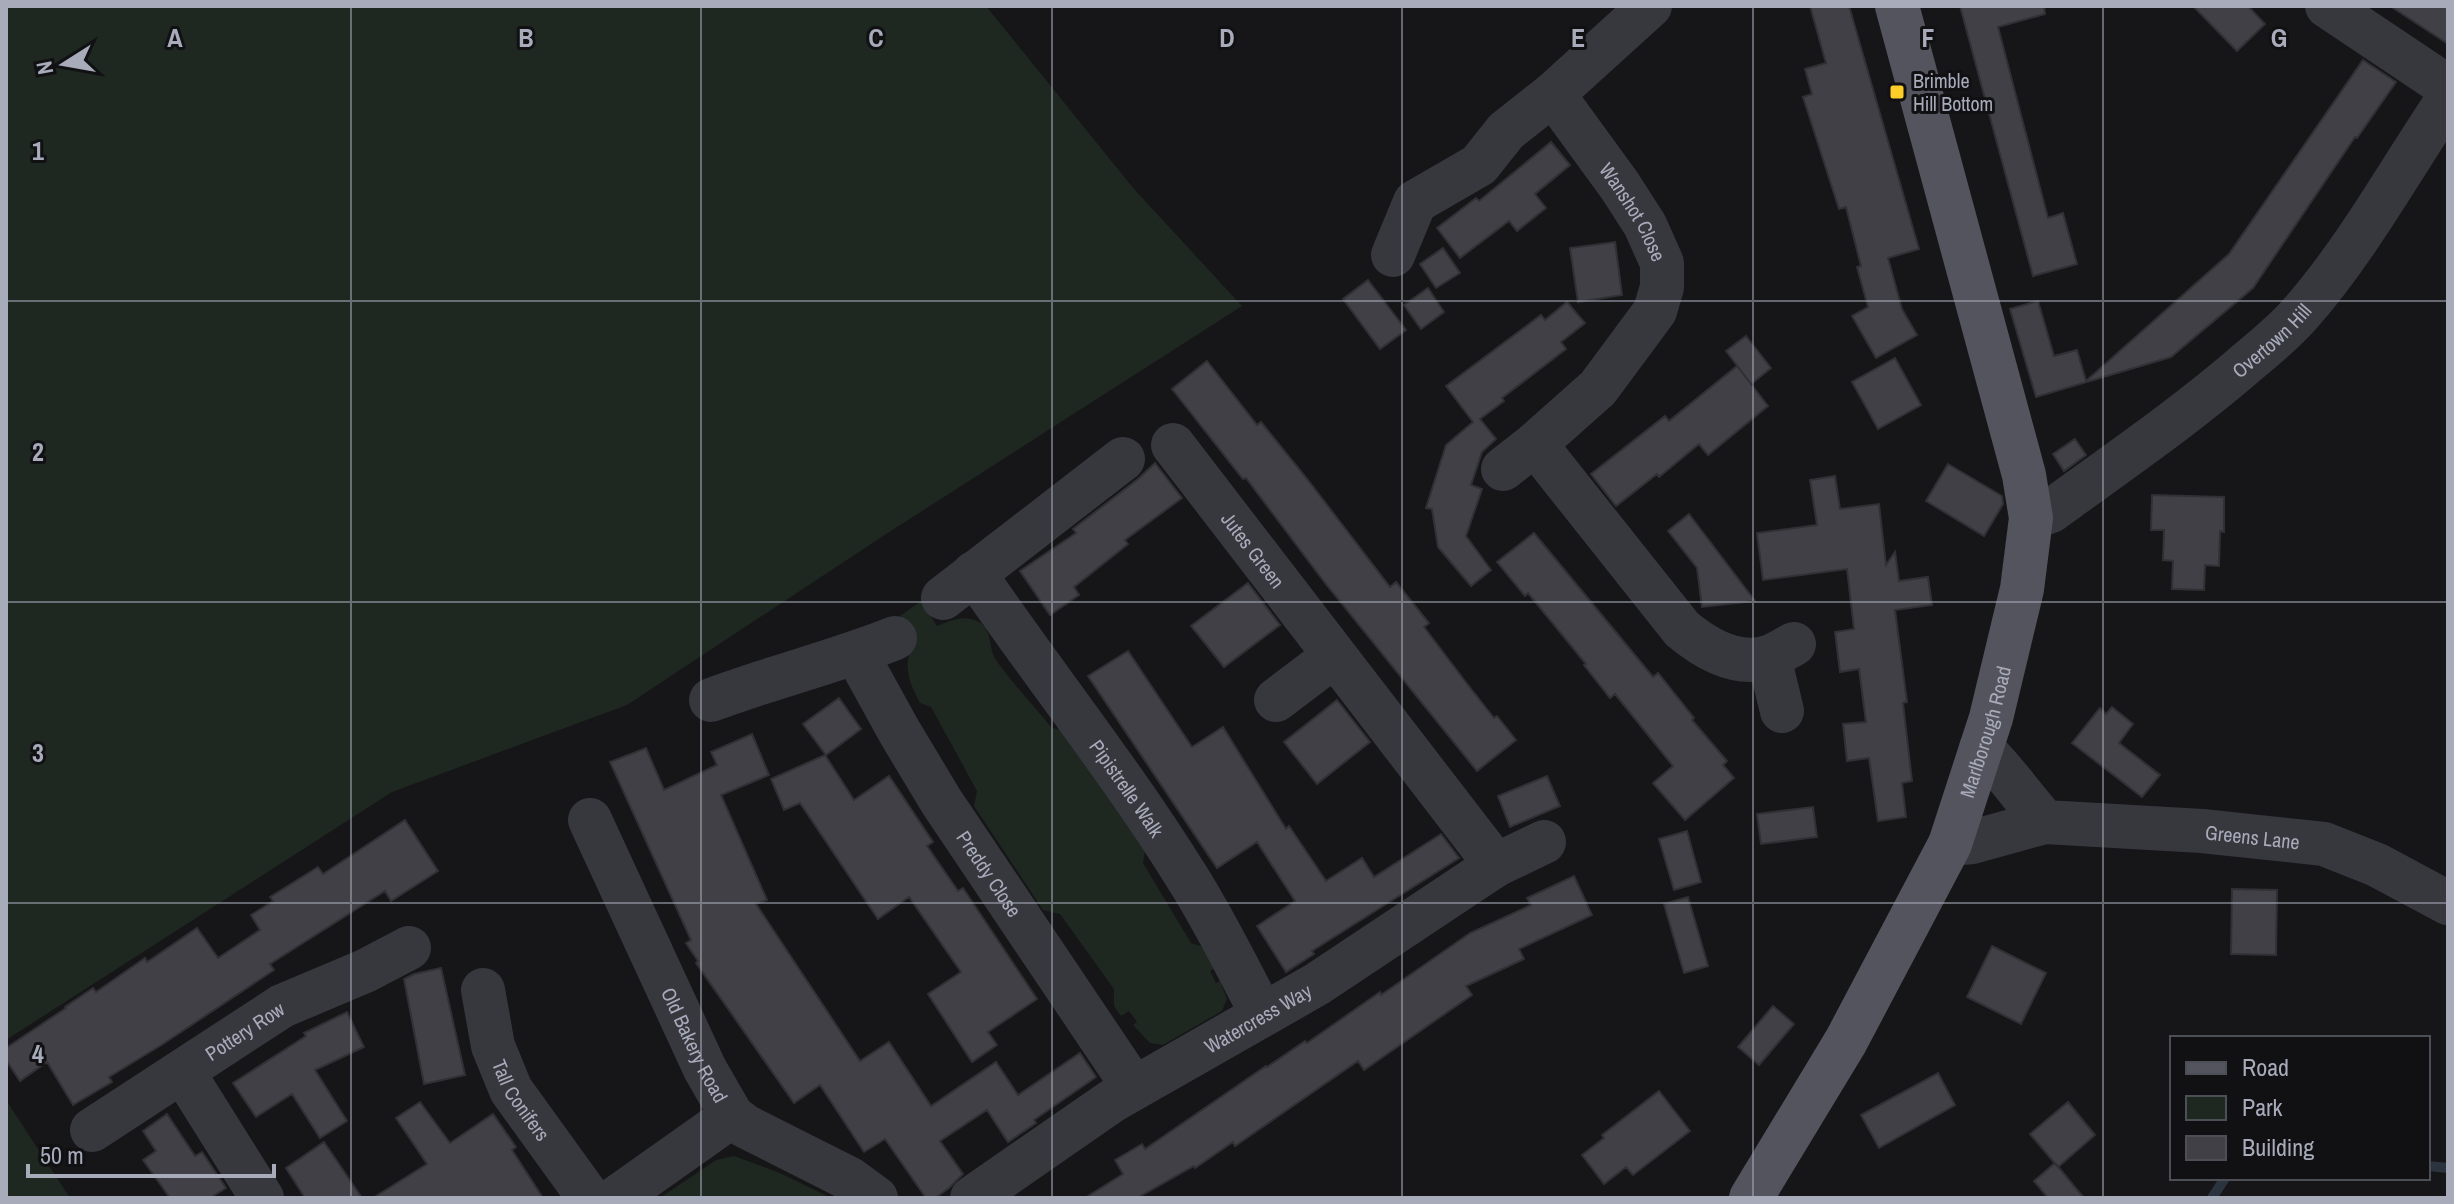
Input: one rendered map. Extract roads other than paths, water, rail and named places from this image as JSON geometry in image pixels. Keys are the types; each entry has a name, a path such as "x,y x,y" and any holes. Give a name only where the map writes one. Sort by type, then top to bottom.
{"main road":[{"name":"Marlborough Road","path":"1751,1198 1846,1041 1950,844 1981,748 2022,589 2031,518 2024,475 1897,6"}],"street":[{"path":"1393,255 1415,202 1479,165 1506,131 1553,94 1650,6"},
{"path":"2327,6 2448,87"},
{"name":"Wanshot Close","path":"1553,94 1645,225 1662,263 1662,287 1655,311 1598,388 1519,457 1682,629 1699,643 1727,656 1749,661 1782,651 1782,711"},
{"name":"Overtown Hill","path":"2031,518 2051,511 2169,425 2225,383 2289,326 2338,267 2448,99"},
{"name":"Jutes Green","path":"1173,445 1496,865"},
{"name":"Pipistrelle Walk","path":"1123,459 974,573 1184,872 1262,1014"},
{"name":"Preddy Close","path":"711,700 857,652 941,801 1134,1088"},
{"path":"1276,700 1334,656"},
{"path":"1981,748 1999,765 2045,822"},
{"name":"Old Bakery Road","path":"590,820 705,1069 732,1116 745,1126 850,1179 876,1198"},
{"name":"Greens Lane","path":"1950,844 1972,842 2045,822 2202,831 2324,844 2377,865 2448,903"},
{"name":"Watercress Way","path":"972,1198 1134,1088 1317,984 1496,865 1544,842"},
{"name":"Pottery Row","path":"92,1130 282,1006 365,971 409,948"},
{"name":"Tall Conifers","path":"483,990 493,1046 511,1090 589,1198"},
{"path":"183,1072 262,1198"},
{"path":"616,1198 732,1116"}],"waterway":[{"path":"2430,1166 2448,1168"},
{"path":"2212,1198 2224,1180"}],"place":[{"name":"Brimble Hill Bottom","path":"1897,92"}]}
